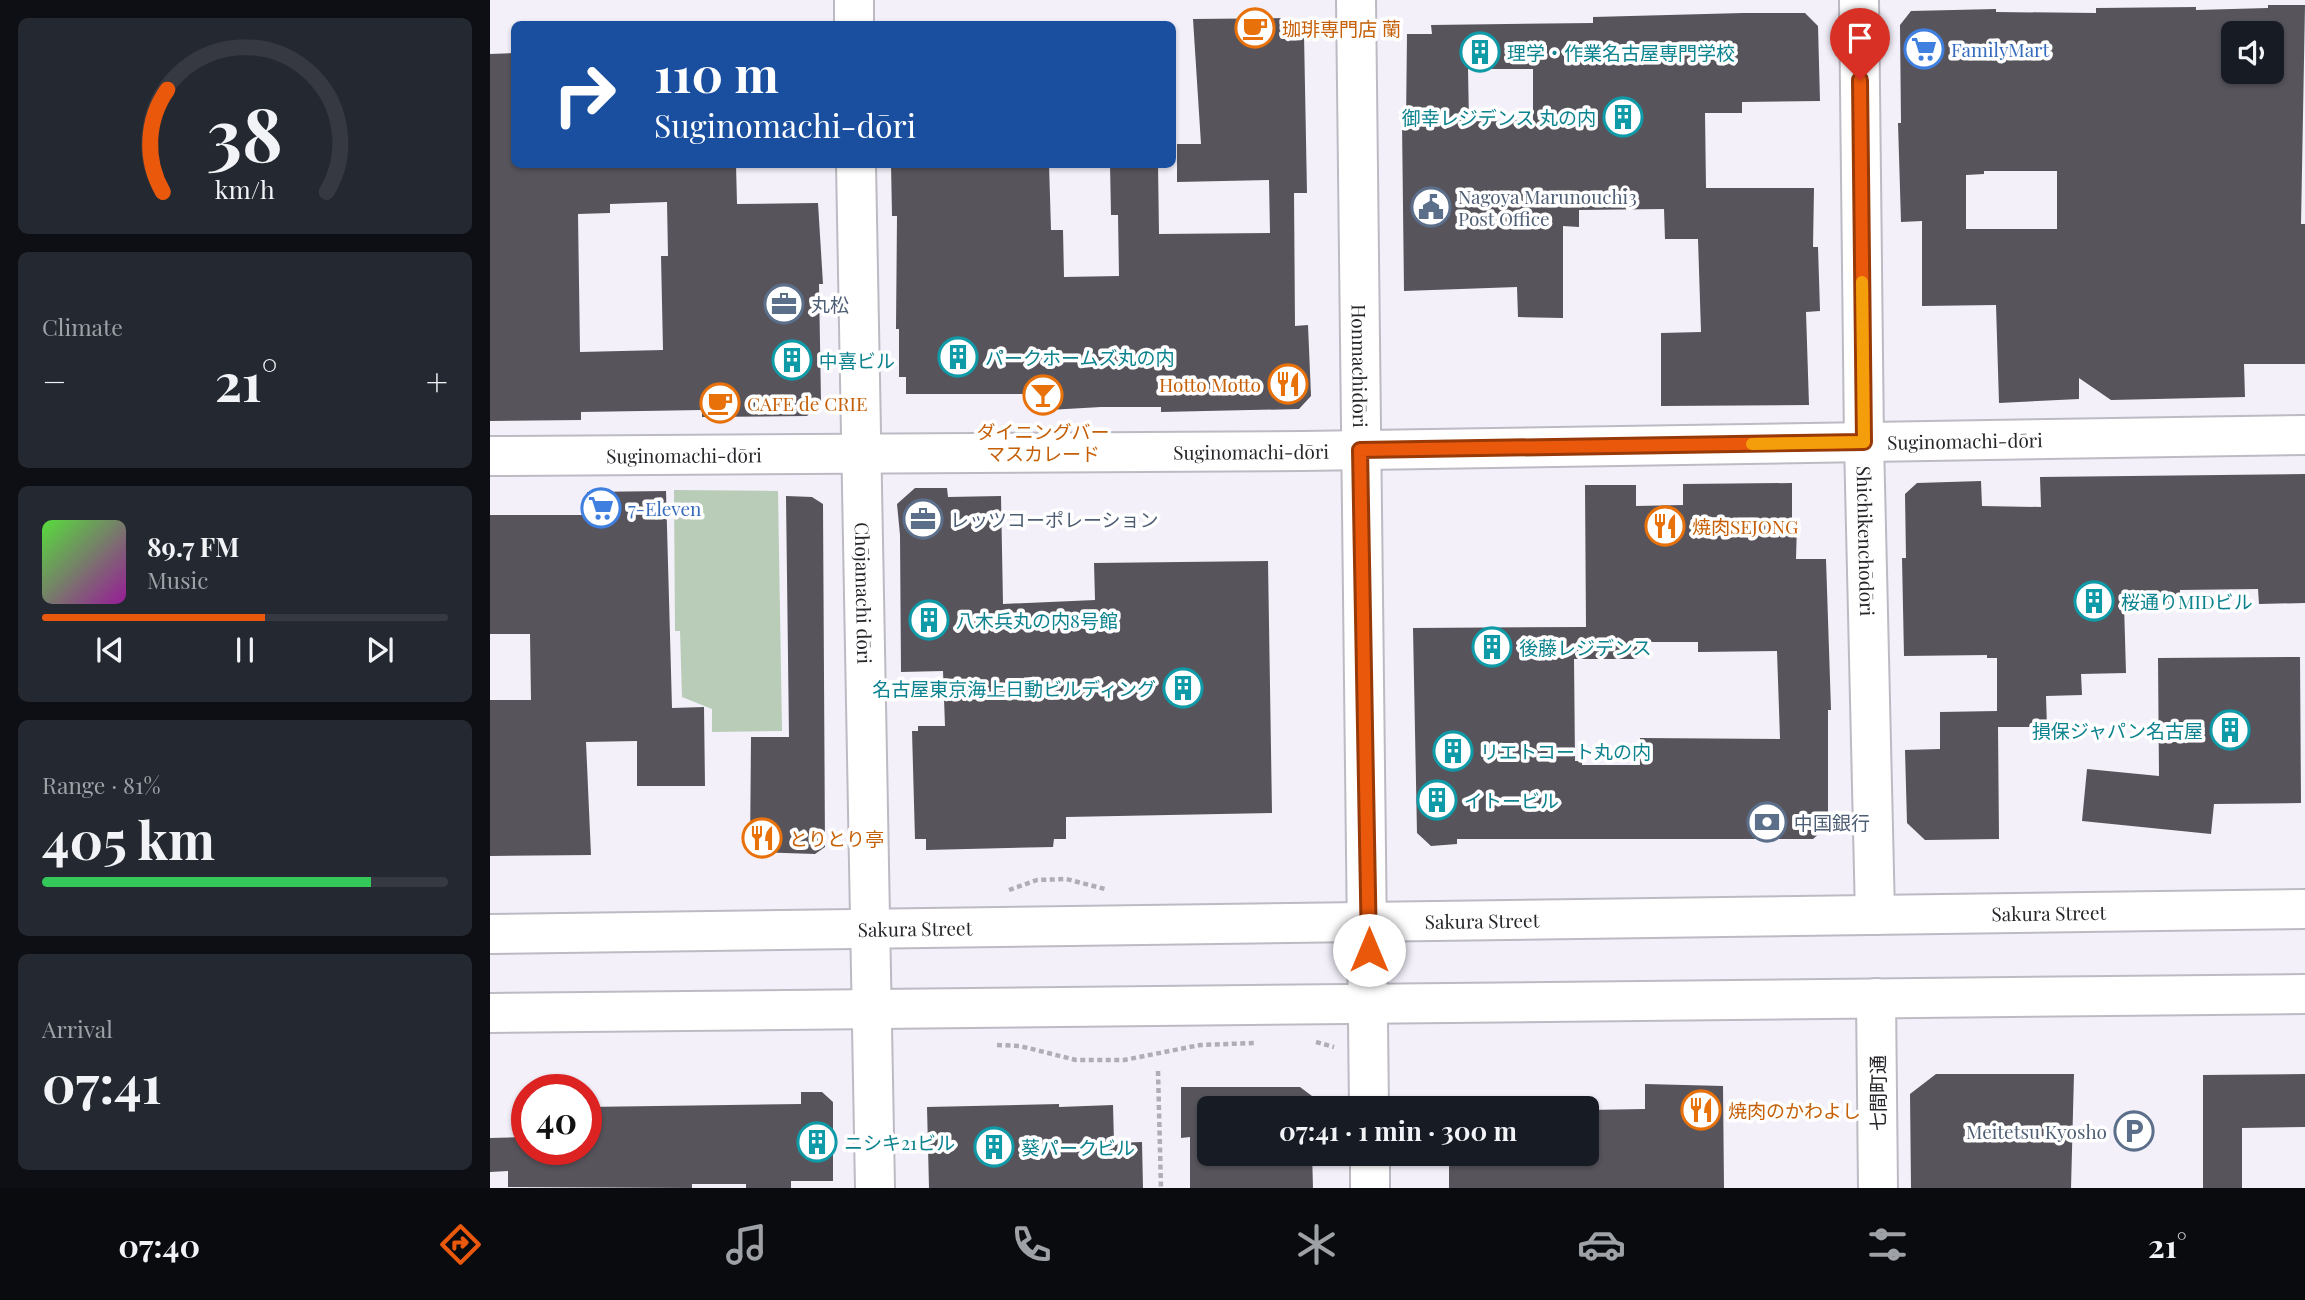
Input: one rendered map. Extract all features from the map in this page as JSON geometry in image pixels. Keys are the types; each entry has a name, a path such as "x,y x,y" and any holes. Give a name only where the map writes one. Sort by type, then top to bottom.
{"main road":[{"path":"854,0 854,21"},
{"name":"Honmachidōri","path":"1356,0 1369,1096"},
{"name":"Shichikenchōdōri","path":"1859,0 1864,442 1875,915"},
{"name":"Chōjamachi dōri","path":"856,168 859,454 875,1188"},
{"name":"Suginomachi-dōri","path":"490,456 1360,450 2305,435"},
{"name":"Sakura Street","path":"490,934 2305,909"},
{"path":"490,1013 2305,994"},
{"name":"七間町通","path":"1876,998 1878,1188"},
{"path":"1370,1166 1370,1188"}],"path":[{"path":"1158,1071 1161,1188"}],"green space":[{"path":"674,490 778,491 782,731 712,732 712,709 682,697 680,631 675,631"}],"building":[{"path":"2305,5 2301,224 2305,224 2305,364 2244,364 2245,397 2111,400 2079,378 2079,399 1999,403 1996,305 1922,306 1922,221 1901,222 1898,123 1901,123 1900,25 1911,11 1996,9 1996,12 2096,13 2096,8 2196,7 2196,10","holes":["1984,171 2057,171 2057,229 1966,229 1966,175 1984,174"]},
{"path":"1805,13 1818,26 1820,101 1742,102 1742,113 1705,113 1706,188 1814,188 1813,247 1818,247 1820,311 1806,312 1809,405 1661,406 1661,333 1701,332 1698,239 1665,239 1664,209 1579,210 1579,227 1563,226 1563,318 1518,317 1517,287 1404,291 1402,122 1406,122 1407,34 1432,34 1431,25 1593,23 1593,17","holes":["1468,69 1533,69 1533,120 1469,121"]},
{"path":"1286,18 1304,34 1307,193 1294,193 1295,326 1308,325 1311,396 1299,409 1161,412 1161,407 1031,411 1031,405 1027,405 1027,394 906,394 906,377 899,377 899,329 896,329 897,216 892,216 891,168 1049,168 1051,230 1063,230 1064,277 1119,276 1118,215 1111,215 1110,168 1158,168 1159,234 1270,233 1269,180 1177,182 1177,144 1201,144 1193,19"},
{"path":"511,53 511,168 736,168 737,204 818,203 823,284 819,284 821,402 807,416 702,417 702,410 581,412 581,420 490,421 490,54","holes":["667,202 668,256 661,256 663,350 580,352 578,214 610,213 610,204"]},
{"path":"2305,474 2305,603 2259,604 2258,589 2180,590 2180,604 2124,604 2126,673 2081,674 2082,695 2046,696 2047,727 1998,727 1999,839 1925,840 1907,823 1905,750 1940,749 1940,712 1997,711 1997,658 1987,658 1987,655 1904,656 1902,558 1906,558 1905,494 1917,483 1981,481 1982,506 2041,507 2040,477"},
{"path":"1792,483 1792,524 1797,524 1796,559 1826,559 1831,710 1828,710 1828,826 1813,839 1457,839 1457,844 1431,846 1417,833 1413,628 1586,627 1585,485 1636,485 1636,506 1683,505 1683,484","holes":["1637,642 1698,642 1698,652 1777,651 1780,739 1640,738 1640,765 1582,765 1582,761 1575,761 1574,659 1637,659"]},
{"path":"915,488 947,488 948,497 1001,496 1003,604 1095,600 1094,563 1268,561 1272,813 1066,817 1066,839 1054,839 1053,847 926,850 926,839 915,839 912,731 918,731 918,726 945,726 943,671 901,672 900,535 897,504"},
{"path":"666,491 672,708 704,707 705,786 637,786 637,741 586,742 591,855 490,856 490,700 531,700 530,634 490,634 490,515 587,515 587,492"},
{"path":"786,496 812,497 823,504 825,847 815,854 750,852 751,737 789,737"},
{"name":"損保ジャパン名古屋","path":"2300,657 2301,803 2214,804 2211,834 2082,821 2087,769 2159,776 2158,658"},
{"path":"1936,1074 2074,1074 2071,1188 1911,1188 1910,1094"},
{"path":"2305,1074 2305,1127 2242,1128 2242,1188 2203,1188 2203,1075"},
{"path":"1645,1084 1723,1086 1724,1188 1449,1188 1449,1166 1599,1166 1599,1110 1645,1109"},
{"path":"1181,1087 1300,1087 1312,1096 1197,1096 1197,1166 1312,1166 1313,1188 1190,1188 1190,1137 1181,1138"},
{"path":"801,1092 822,1092 833,1102 833,1181 791,1181 791,1188 746,1188 746,1184 692,1184 692,1188 508,1187 508,1171 490,1172 490,1138 511,1137 511,1165 602,1165 602,1107 801,1104"},
{"name":"葵パークビル","path":"1059,1104 1059,1107 1113,1105 1114,1143 1142,1142 1143,1188 929,1188 927,1107"}],"slow traffic":[{"path":"1752,444 1864,442 1862,282"}],"place":[{"name":"珈琲専門店 蘭","path":"1255,28"},
{"name":"FamilyMart","path":"1924,49"},
{"name":"理学・作業名古屋専門学校","path":"1480,52"},
{"name":"御幸レジデンス 丸の内","path":"1623,117"},
{"name":"Nagoya Marunouchi3 Post Office","path":"1431,207"},
{"name":"丸松","path":"784,304"},
{"name":"パークホームズ丸の内","path":"958,357"},
{"name":"中喜ビル","path":"792,360"},
{"name":"Hotto Motto","path":"1288,384"},
{"name":"ダイニングバー マスカレード","path":"1043,395"},
{"name":"CAFE de CRIE","path":"720,403"},
{"name":"7-Eleven","path":"601,508"},
{"name":"レッツコーポレーション","path":"923,519"},
{"name":"焼肉SEJONG","path":"1665,526"},
{"name":"桜通りMIDビル","path":"2094,601"},
{"name":"八木兵丸の内8号館","path":"929,620"},
{"name":"後藤レジデンス","path":"1492,647"},
{"name":"名古屋東京海上日動ビルディング","path":"1183,688"},
{"name":"損保ジャパン名古屋","path":"2230,730"},
{"name":"リエトコート丸の内","path":"1453,751"},
{"name":"イトービル","path":"1437,800"},
{"name":"中国銀行","path":"1767,822"},
{"name":"とりとり亭","path":"762,838"},
{"name":"焼肉のかわよし","path":"1701,1110"},
{"name":"Meitetsu Kyosho","path":"2134,1131"},
{"name":"ニシキ21ビル","path":"817,1142"},
{"name":"葵パークビル","path":"994,1147"}],"route":[{"path":"1369,950 1360,450 1864,442 1860,80"}]}
